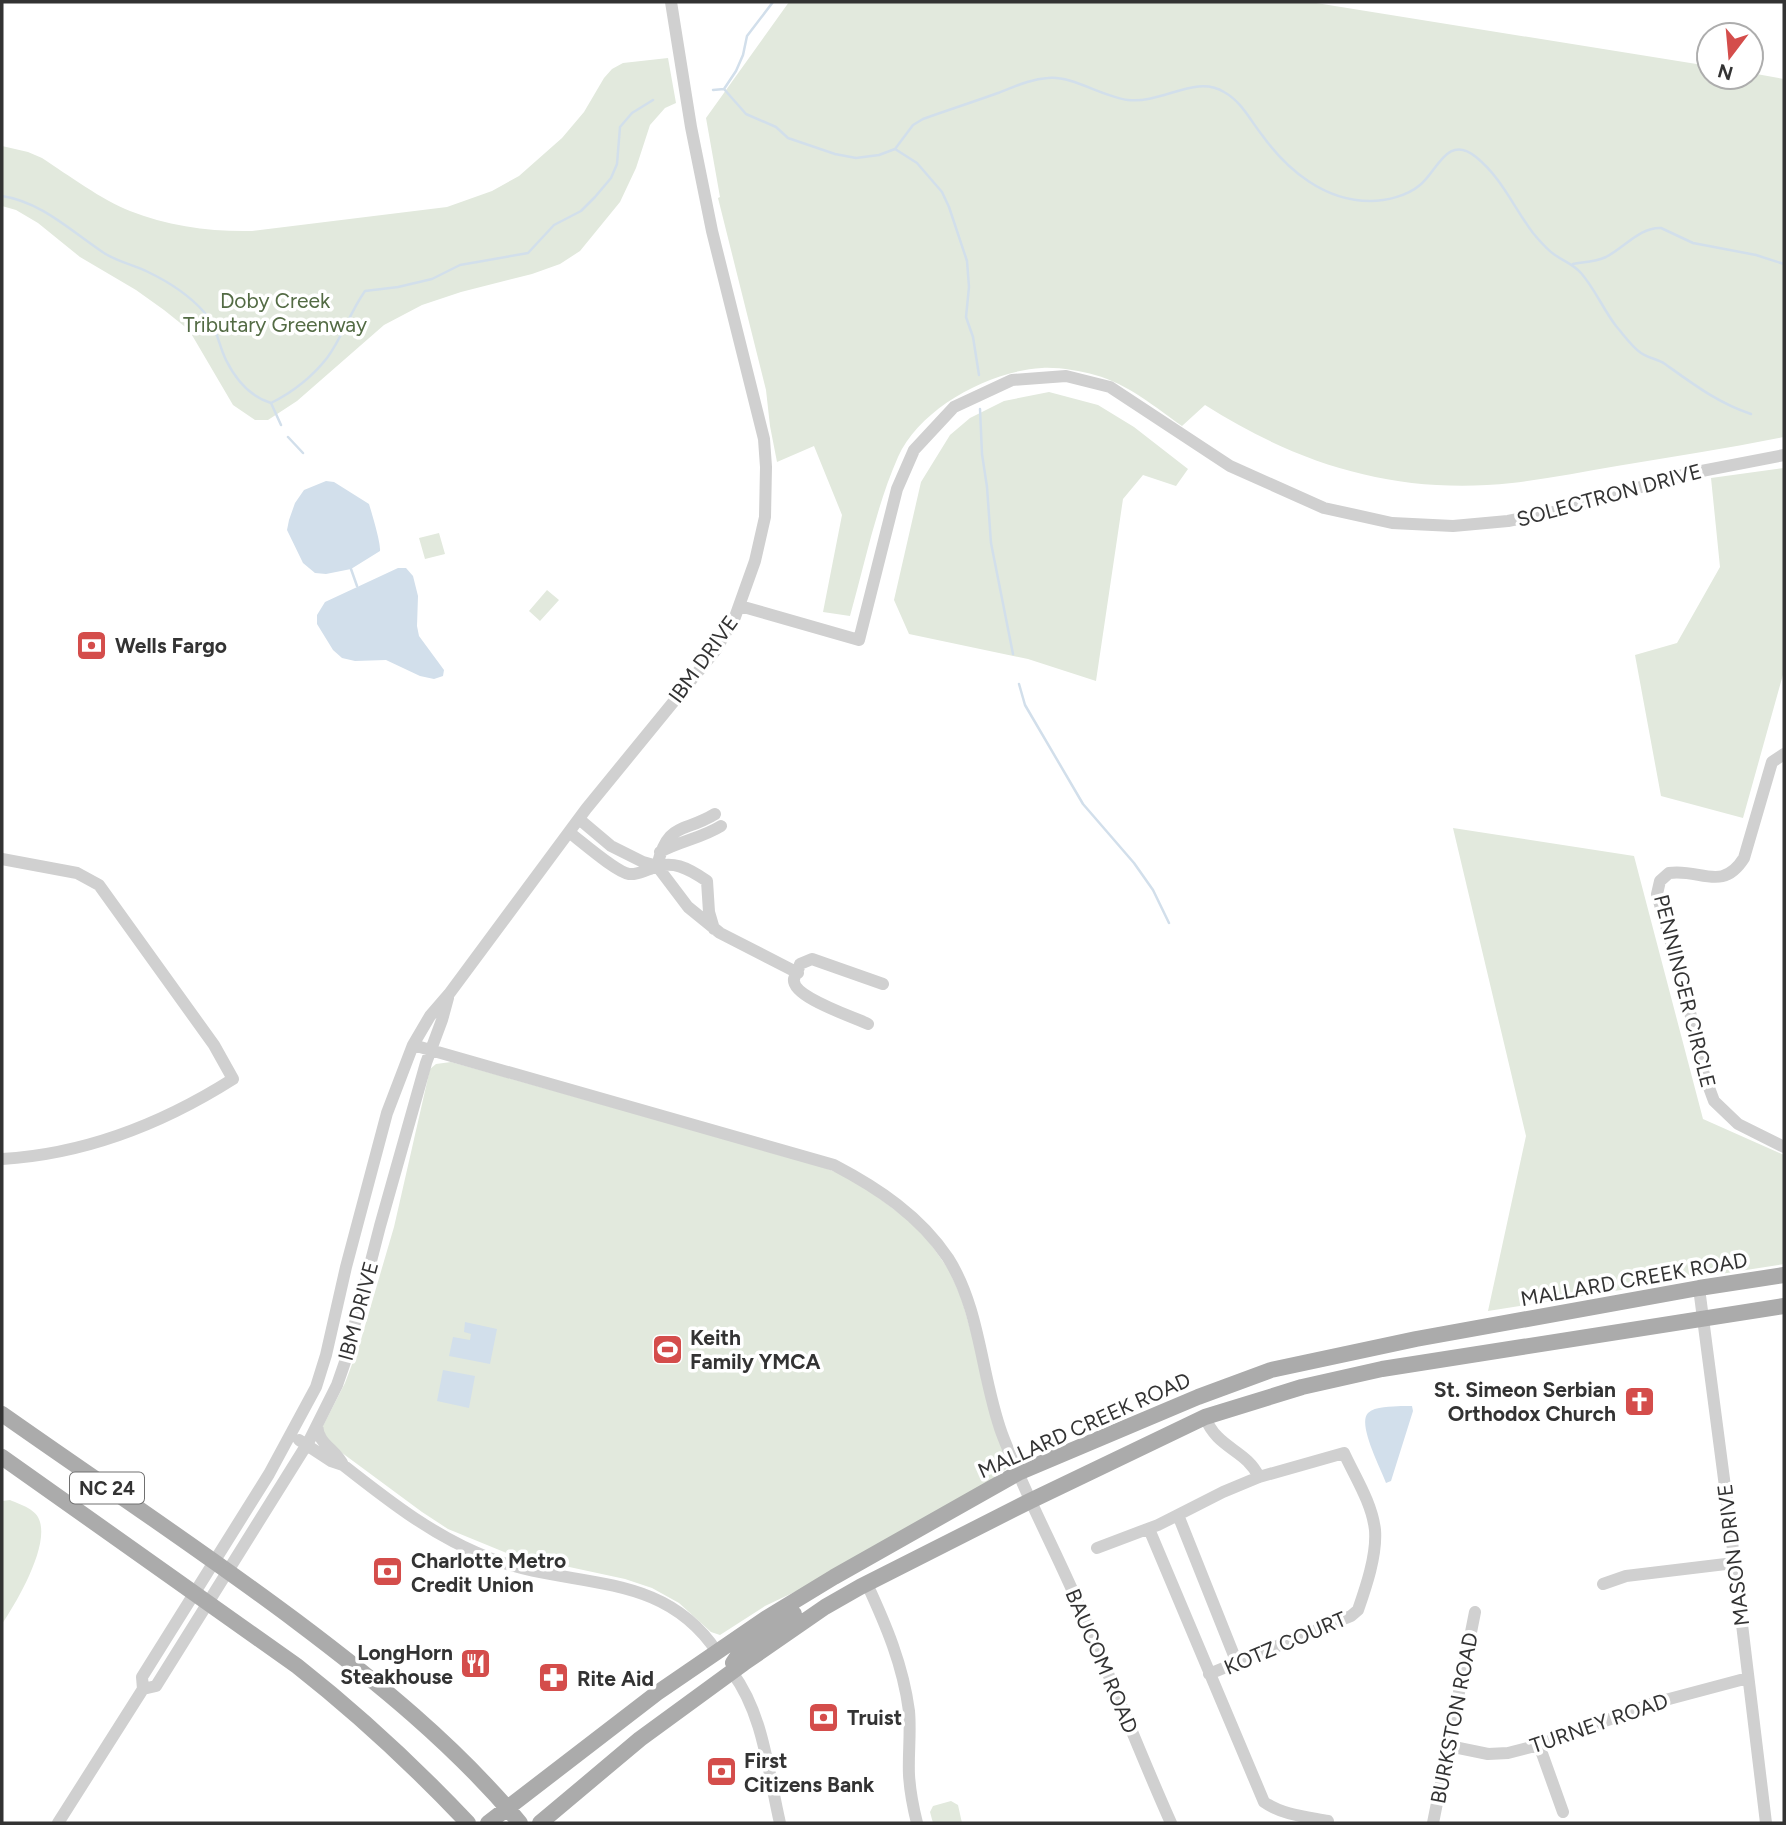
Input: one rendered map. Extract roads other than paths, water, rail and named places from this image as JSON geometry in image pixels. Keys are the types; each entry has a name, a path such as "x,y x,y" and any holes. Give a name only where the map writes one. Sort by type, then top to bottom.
{"main road":[{"name":"MALLARD CREEK ROAD","path":"488,1823 652,1696 765,1619 1017,1473 1198,1397 1271,1370 1416,1339 1784,1275"},
{"name":"MALLARD CREEK ROAD","path":"540,1823 640,1739 825,1607 1030,1501 1205,1417 1302,1387 1382,1369 1784,1306"},
{"name":"NC 24","path":"2,1414 214,1560 348,1660 444,1745 520,1823"},
{"name":"NC 24","path":"2,1457 209,1602 332,1693 432,1784 468,1823"},
{"path":"732,1672 739,1654 786,1618 840,1585 845,1571"}],"street":[{"name":"IBM DRIVE","path":"664,2 672,41 679,53"},
{"path":"671,2 679,53"},
{"name":"IBM DRIVE","path":"449,994 380,1226 345,1362 306,1445 156,1686 143,1689 142,1677 292,1435 316,1387 387,1114 413,1045 430,1016 579,819 715,650 740,606 759,547 765,517 765,446 712,231 679,53 682,31 678,2"},
{"name":"SOLECTRON DRIVE","path":"740,606 859,640 897,489 914,450 954,407 1012,380 1066,376 1110,387 1230,466 1324,508 1392,523 1453,526 1508,521 1555,512 1686,474 1784,455"},
{"name":"PENNINGER CIRCLE","path":"1784,754 1772,762 1744,858 1738,867 1716,878 1669,873 1660,881 1657,894 1688,1002 1701,1066 1714,1101 1738,1124 1784,1147"},
{"path":"579,819 611,846 657,866 688,907 714,929 798,974"},
{"path":"657,866 660,852 671,833 693,832 718,820"},
{"path":"570,833 625,873 637,874 657,866 674,864 689,869 707,881 709,912 714,929"},
{"path":"2,859 77,873 99,885 214,1045 233,1079 188,1106 131,1132 65,1151 2,1160"},
{"path":"868,1024 804,996 796,987 794,978 804,961 820,960 883,984"},
{"name":"BAUCOM ROAD","path":"413,1045 834,1165 897,1203 923,1228 947,1256 960,1280 1001,1431 1017,1473 1074,1594 1171,1823"},
{"name":"MASON DRIVE","path":"1699,1288 1766,1823"},
{"path":"1097,1548 1149,1529 1259,1477 1251,1464 1212,1433 1205,1417"},
{"path":"317,1425 317,1436 339,1455 343,1465"},
{"path":"292,1435 331,1461 343,1465 407,1513 466,1548 496,1560 628,1589 668,1604 698,1628 717,1653"},
{"name":"KOTZ COURT","path":"1209,1674 1351,1616 1362,1598 1375,1540 1372,1516 1344,1453 1259,1477"},
{"path":"1178,1515 1237,1663"},
{"path":"1149,1529 1264,1802 1272,1808 1328,1821"},
{"path":"1603,1584 1626,1576 1734,1563"},
{"path":"866,1584 887,1628 906,1693 910,1720 909,1774 917,1823"},
{"name":"BURKSTON ROAD","path":"1433,1823 1475,1612"},
{"path":"732,1672 745,1690 756,1715 780,1823"},
{"name":"TURNEY ROAD","path":"1449,1746 1494,1754 1539,1745 1654,1703 1748,1678"},
{"path":"58,1823 143,1689"},
{"path":"1539,1745 1563,1812"}],"waterway":[{"path":"724,89 743,55 747,36 773,2"},
{"path":"724,89 746,114 776,127 788,138 856,158 879,155 895,149 913,125 923,119 1035,80 1067,80 1128,100 1153,98 1202,86 1213,87 1236,101 1272,148 1296,172 1323,190 1354,200 1376,201 1403,195 1420,185 1450,152 1457,149 1466,151 1493,174 1543,245 1581,273 1611,319 1634,347 1717,399 1751,414"},
{"path":"713,90 724,89"},
{"path":"2,196 30,204 104,253 156,276 185,294 208,317 226,360 239,381 257,397 271,403 302,384 321,365 365,291 432,279 460,265 528,253 554,225 581,211 611,178 617,164 620,127 632,113 653,100"},
{"path":"895,149 917,163 942,192 949,207 967,261 969,287 966,317 973,337 979,375"},
{"path":"1573,264 1606,257 1639,234 1661,228 1693,243 1756,255 1784,264"},
{"path":"271,403 281,425"},
{"path":"980,409 991,543 1013,654"},
{"path":"288,437 303,453"},
{"path":"351,569 357,586"},
{"path":"1019,684 1025,705 1083,804 1134,863 1153,890 1169,923"}],"place":[{"name":"Wells Fargo","path":"92,645"},
{"name":"Keith Family YMCA","path":"667,1349"},
{"name":"St. Simeon Serbian Orthodox Church","path":"1639,1401"},
{"name":"Charlotte Metro Credit Union","path":"388,1572"},
{"name":"LongHorn Steakhouse","path":"476,1664"},
{"name":"Rite Aid","path":"554,1678"},
{"name":"Truist","path":"824,1717"},
{"name":"First Citizens Bank","path":"721,1772"}],"park label":[{"name":"Doby Creek Tributary Greenway","path":"275,312"}]}
